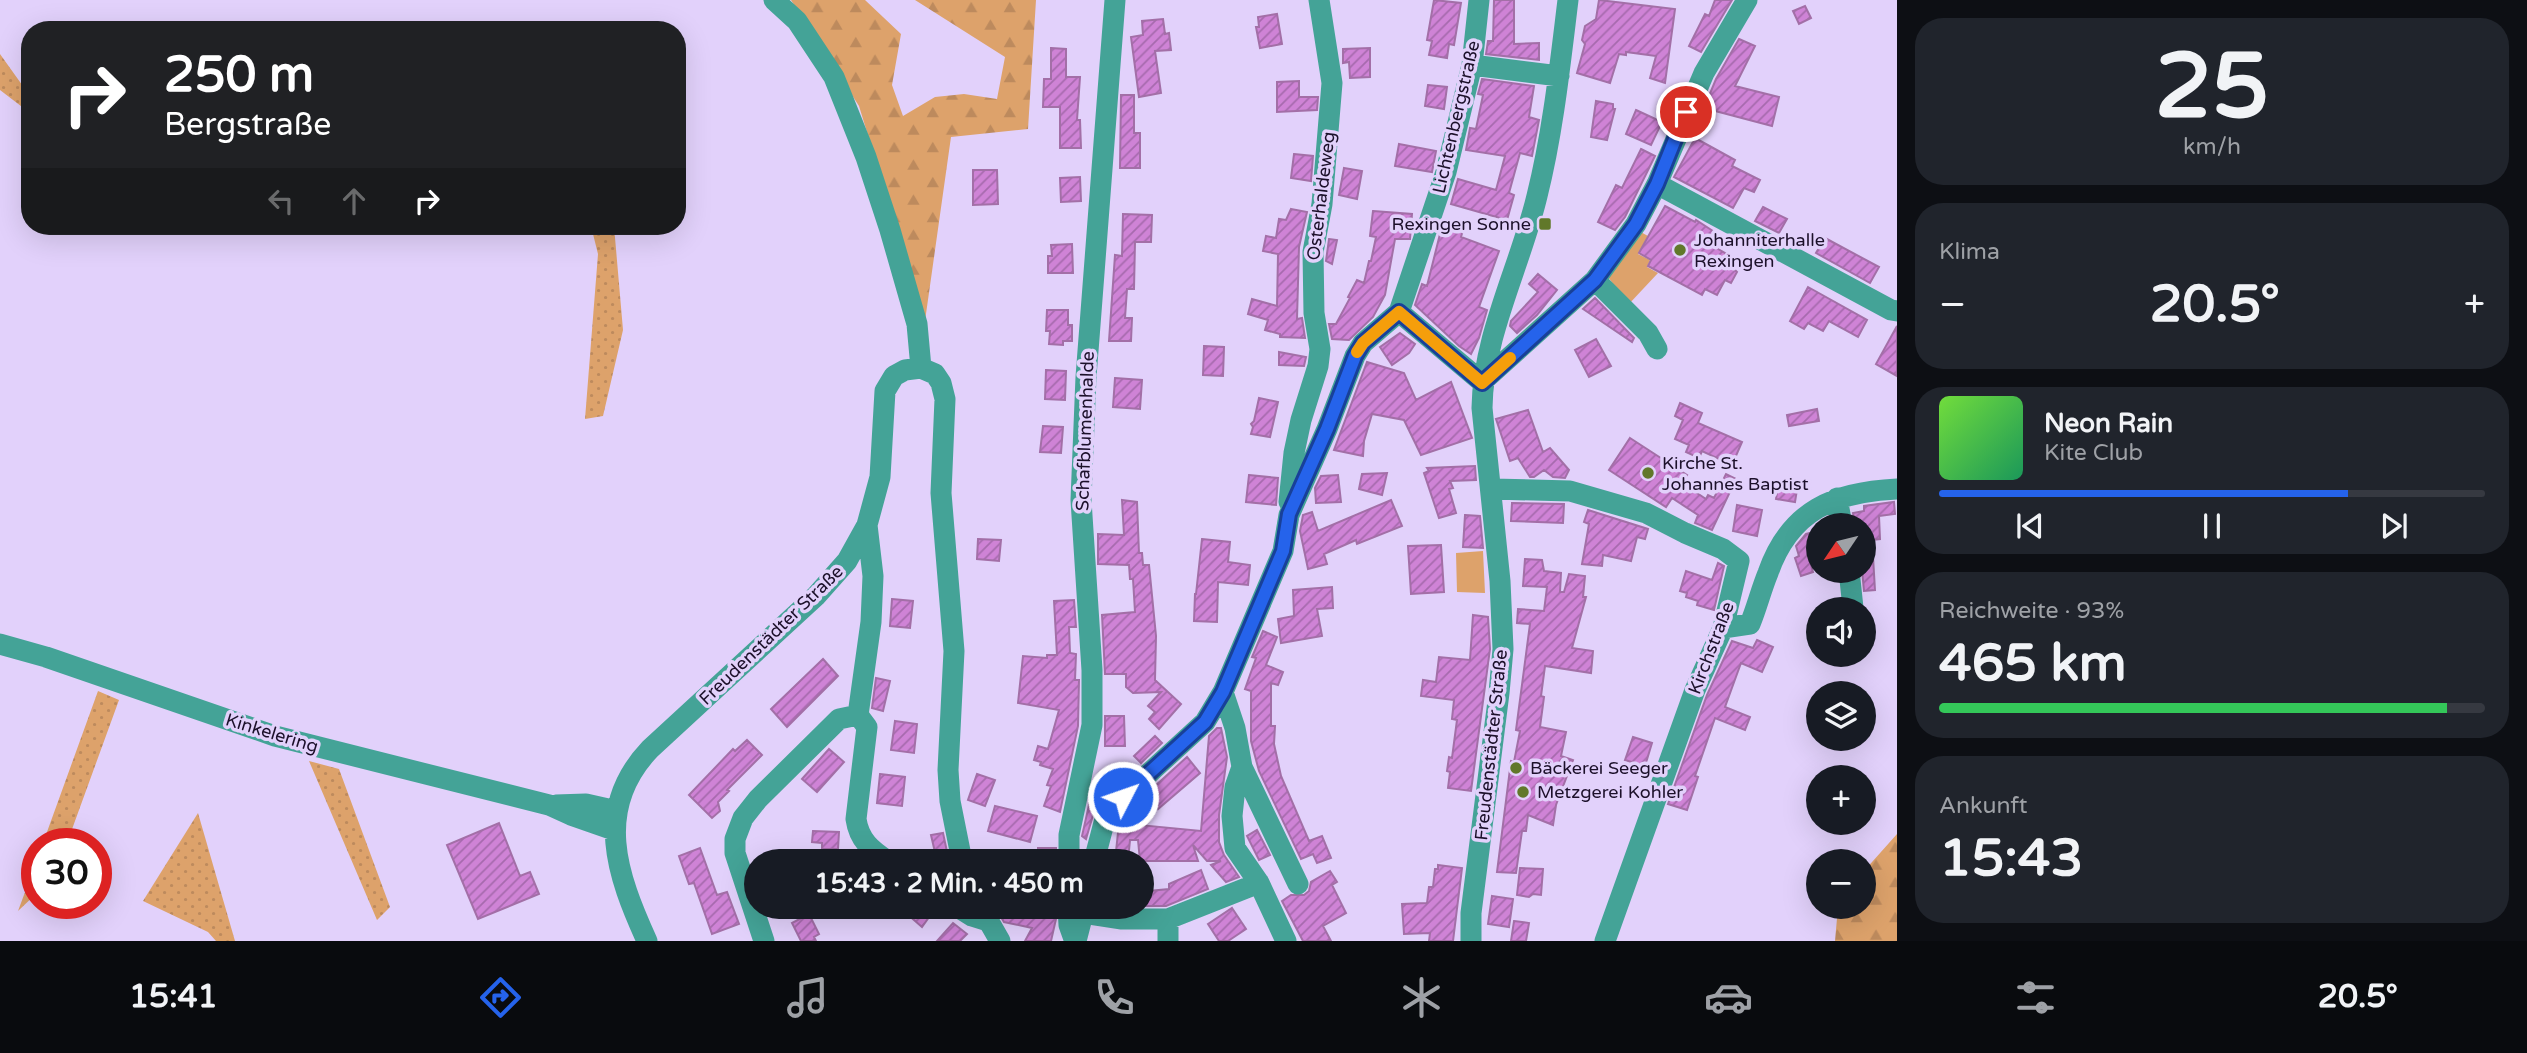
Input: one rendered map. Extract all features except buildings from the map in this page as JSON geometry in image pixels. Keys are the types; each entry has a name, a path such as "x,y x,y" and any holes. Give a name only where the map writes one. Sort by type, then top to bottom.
{"street":[{"path":"774,0 797,21 835,77 866,156 890,230 917,324 921,368 935,374 941,383 944,399 940,493 954,650 949,780 950,801 960,849"},
{"name":"Schafblumenhalde","path":"1069,849 1069,835 1093,725 1081,500 1086,377 1115,0"},
{"name":"Osterhaldeweg","path":"1289,514 1294,453 1318,366 1320,349 1314,313 1313,251 1322,204 1332,83 1319,0"},
{"name":"Lichtenbergstraße","path":"1399,312 1446,172 1472,65 1479,0"},
{"name":"Freudenstädter Straße","path":"1471,941 1471,913 1503,649 1500,581 1482,408 1482,383 1490,344 1538,195 1559,76 1568,0"},
{"path":"1097,849 1105,819 1123,797 1205,722 1223,692 1283,551 1289,514 1327,429 1355,356 1363,343 1399,312 1482,383 1595,280 1636,224 1657,184 1704,73 1747,0"},
{"path":"1472,65 1559,76"},
{"path":"1657,184 1897,311"},
{"path":"1595,280 1648,333 1657,349"},
{"name":"Freudenstädter Straße","path":"647,941 624,885 617,859 615,820 622,792 641,758 816,596 847,561 867,525 880,477 886,391 894,376 905,370 921,368"},
{"name":"Kirchstraße","path":"1492,489 1570,491 1646,513 1723,549 1739,561 1723,628 1695,690 1605,941"},
{"path":"1723,628 1750,624 1768,572 1798,522 1820,505 1837,498 1897,489"},
{"path":"1837,498 1840,513"},
{"path":"867,525 873,576 858,715 867,727 857,805 857,827 864,843 872,849"},
{"name":"Kinkelering","path":"0,644 46,657 275,736 549,805 586,804 615,820"},
{"path":"1223,692 1235,728 1242,767 1298,884"},
{"path":"764,941 735,853 735,839 743,818 764,793 839,719 858,715"},
{"path":"1242,767 1232,816 1235,848 1259,884 1286,941"},
{"path":"1154,919 1168,919 1259,884"},
{"path":"987,919 1000,941"},
{"path":"1075,941 1078,919"},
{"path":"1168,919 1168,941"}],"green space":[{"path":"791,0 865,0 901,34 892,85 903,116 935,97 964,94 997,99 1005,57 915,0 1036,0 1028,129 951,137 925,321 859,106"},
{"path":"0,54 21,83 21,106 0,90"},
{"path":"1637,230 1648,236 1638,254 1650,260 1647,267 1658,273 1628,305 1606,274"},
{"path":"593,235 615,235 623,330 603,416 585,419 598,254"},
{"path":"1483,551 1485,593 1457,592 1456,553"},
{"path":"98,691 119,700 72,828 48,828"},
{"path":"309,761 339,769 390,907 377,920"},
{"path":"198,813 235,941 216,941 208,932 143,901"},
{"path":"1897,834 1897,941 1835,941 1837,919 1876,919 1876,858"}],"slow traffic":[{"path":"1357,352 1363,343 1399,312 1482,383 1510,358"}],"place":[{"name":"Rexingen Sonne","path":"1545,224"},
{"name":"Johanniterhalle Rexingen","path":"1680,250"},
{"name":"Kirche St. Johannes Baptist","path":"1648,473"},
{"name":"Bäckerei Seeger","path":"1516,768"},
{"name":"Metzgerei Kohler","path":"1523,792"}],"route":[{"path":"1123,797 1205,722 1223,692 1283,551 1289,514 1327,429 1355,356 1363,343 1399,312 1482,383 1595,280 1636,224 1672,151 1686,112"}]}
